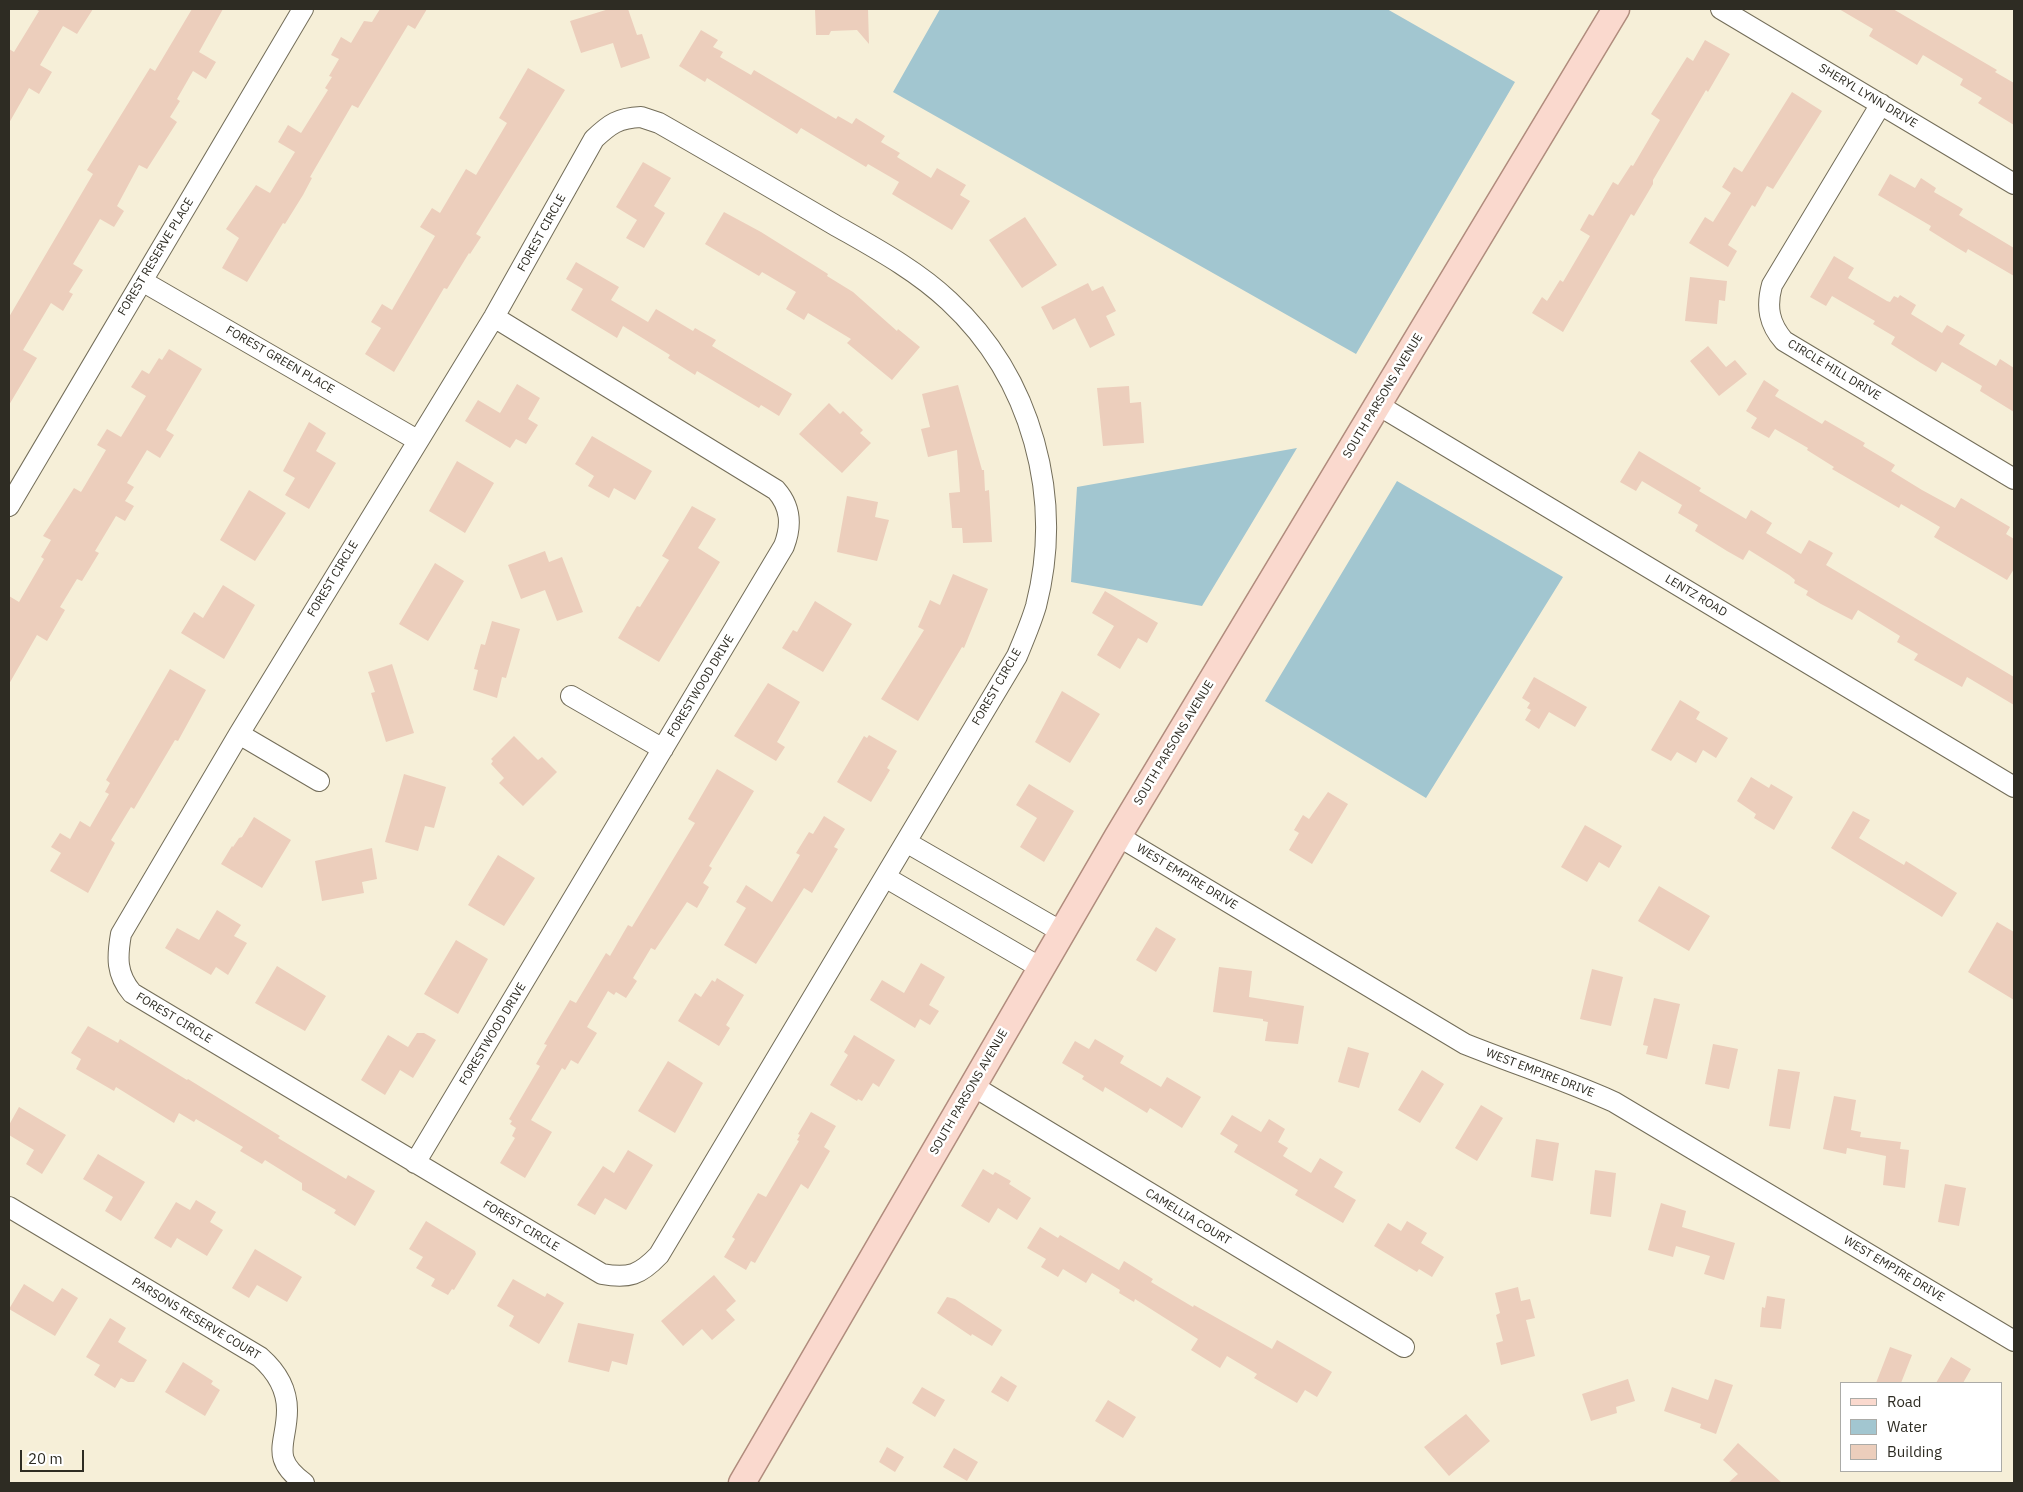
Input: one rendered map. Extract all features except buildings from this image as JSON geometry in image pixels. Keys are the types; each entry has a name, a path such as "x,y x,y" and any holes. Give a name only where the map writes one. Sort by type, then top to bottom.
{"main road":[{"name":"SOUTH PARSONS AVENUE","path":"742,1483 1118,836 1616,9"}],"street":[{"name":"FOREST RESERVE PLACE","path":"9,506 303,9"},
{"name":"SHERYL LYNN DRIVE","path":"1721,9 2014,184"},
{"name":"CIRCLE HILL DRIVE","path":"1882,104 1772,285 1768,302 1775,330 1784,341 2014,479"},
{"name":"FOREST CIRCLE","path":"641,117 659,123 908,268 949,300 987,341 1011,381 1027,417 1042,470 1046,515 1045,559 1036,606 1018,656 659,1255 648,1267 635,1274 620,1278 602,1274 132,993 122,981 118,967 122,934 239,734 417,440 494,317 594,140 607,128 624,118 641,117"},
{"name":"FOREST GREEN PLACE","path":"142,280 417,440"},
{"name":"FORESTWOOD DRIVE","path":"415,1163 664,749 784,546 790,532 785,501 776,490 494,317"},
{"name":"LENTZ ROAD","path":"1378,404 2014,787"},
{"path":"571,696 664,749"},
{"path":"239,734 320,781"},
{"name":"WEST EMPIRE DRIVE","path":"1118,836 1466,1044 1511,1062 1564,1079 1614,1102 2014,1341"},
{"path":"906,842 1062,932"},
{"path":"885,877 1041,968"},
{"name":"CAMELLIA COURT","path":"972,1086 1404,1347"},
{"name":"PARSONS RESERVE COURT","path":"9,1207 260,1357 273,1369 281,1382 286,1398 287,1412 281,1453 294,1476 304,1483"}],"water":[{"path":"940,9 1387,9 1515,82 1356,354 893,92"},
{"path":"1297,448 1202,606 1071,582 1077,487"},
{"path":"1397,481 1563,577 1426,798 1265,701"}]}
